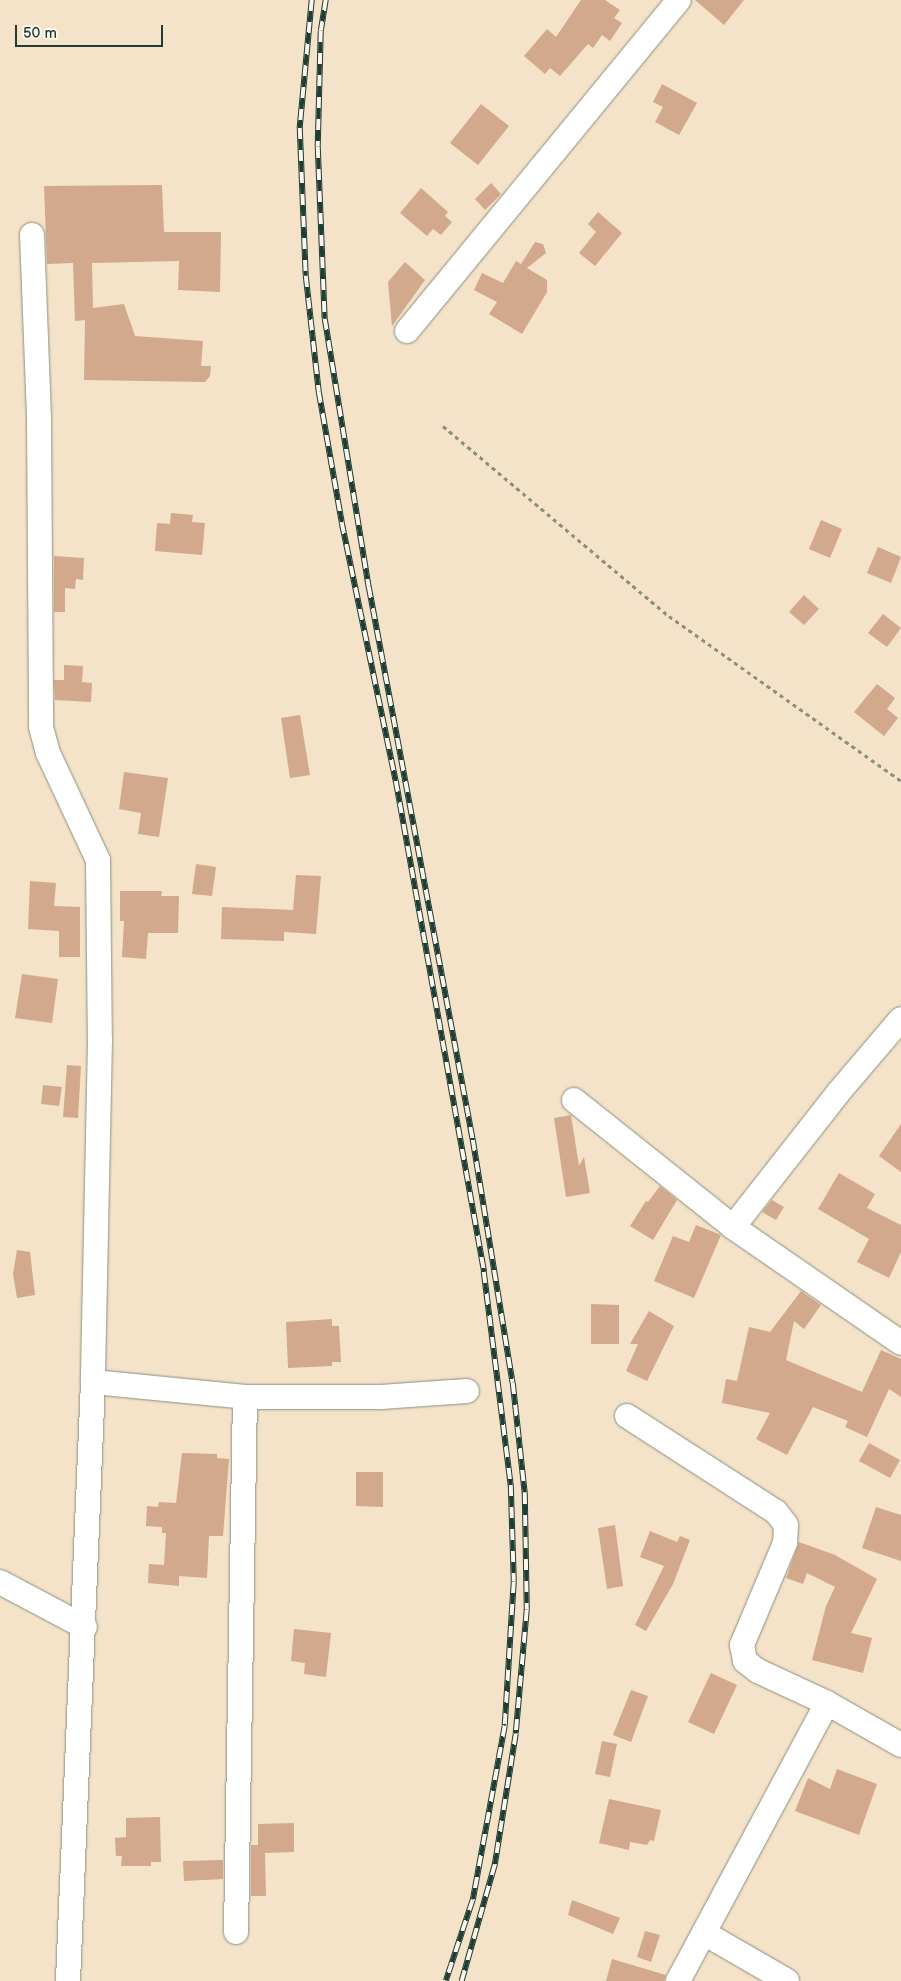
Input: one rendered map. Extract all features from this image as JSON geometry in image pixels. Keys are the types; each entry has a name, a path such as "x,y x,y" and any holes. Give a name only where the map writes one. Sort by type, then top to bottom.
{"street":[{"path":"407,331 679,0"},
{"path":"32,235 39,421 40,727 48,753 98,860 100,1040 93,1382 85,1627 68,1981"},
{"path":"733,1227 838,1093 901,1019"},
{"path":"574,1100 733,1227 900,1341"},
{"path":"93,1382 245,1397 381,1397 468,1391"},
{"path":"236,1932 245,1397"},
{"path":"627,1416 776,1512 786,1525 785,1543 742,1645 745,1660 758,1671 827,1703 901,1745"},
{"path":"0,1582 85,1627"},
{"path":"678,1981 827,1703"},
{"path":"704,1933 787,1981"}],"path":[{"path":"443,426 669,616 901,781"}],"building":[{"path":"581,0 605,0 620,10 614,18 622,23 610,41 602,35 593,48 588,44 560,76 550,68 545,74 524,56 547,29 556,37"},
{"path":"695,0 744,0 724,25"},
{"path":"662,84 697,103 679,135 655,122 663,107 653,102"},
{"path":"481,104 509,126 478,165 450,143"},
{"path":"491,183 501,194 485,210 475,199"},
{"path":"162,185 164,232 221,232 220,292 178,290 179,261 92,263 93,308 124,304 135,336 203,341 201,366 211,366 210,376 205,382 84,380 85,320 75,321 73,263 47,264 44,186"},
{"path":"421,188 448,212 445,216 452,222 441,235 433,229 427,236 400,213"},
{"path":"598,212 622,233 595,266 579,253 596,232 588,224"},
{"path":"535,242 543,244 546,253 527,268 547,280 547,292 522,334 489,314 497,302 474,290 482,273 503,283 516,261 521,264"},
{"path":"405,262 425,280 392,326 388,282"},
{"path":"171,513 193,515 192,522 205,523 202,555 155,551 157,523 170,524"},
{"path":"821,520 842,529 830,558 809,549"},
{"path":"878,547 901,557 891,583 867,573"},
{"path":"54,556 84,558 83,580 76,579 75,589 65,588 65,612 54,612"},
{"path":"804,595 819,609 804,625 789,612"},
{"path":"883,614 901,628 887,647 868,633"},
{"path":"64,665 83,666 82,682 92,683 91,702 55,700 54,680 64,680"},
{"path":"877,684 895,698 887,709 898,718 884,736 854,712"},
{"path":"300,715 310,775 290,778 281,718"},
{"path":"124,772 168,778 159,837 138,834 141,813 119,809"},
{"path":"196,864 216,867 212,896 192,894"},
{"path":"296,875 321,876 316,934 284,932 284,941 221,939 222,907 293,910"},
{"path":"30,881 56,883 54,906 80,907 80,957 59,957 59,931 28,929"},
{"path":"120,891 162,891 161,896 179,896 178,933 148,933 146,959 122,957 124,921 120,921"},
{"path":"22,974 58,979 52,1023 15,1018"},
{"path":"67,1065 81,1066 78,1118 63,1117"},
{"path":"43,1085 62,1087 59,1106 41,1104"},
{"path":"571,1115 579,1166 584,1157 590,1193 566,1197 554,1118"},
{"path":"901,1124 901,1172 879,1156"},
{"path":"839,1173 875,1194 867,1208 901,1225 901,1252 889,1278 857,1262 869,1239 818,1209"},
{"path":"660,1186 677,1200 653,1240 630,1226 646,1201 648,1202"},
{"path":"772,1200 784,1207 776,1220 762,1212"},
{"path":"696,1225 721,1235 694,1298 654,1281 673,1236 689,1242"},
{"path":"17,1250 30,1252 35,1295 17,1298 13,1274"},
{"path":"801,1291 821,1305 804,1329 794,1321 786,1360 862,1392 881,1350 901,1359 901,1397 889,1389 867,1437 845,1427 848,1421 813,1407 787,1455 756,1439 770,1413 722,1403 726,1379 737,1381 749,1327 770,1332"},
{"path":"591,1304 619,1305 619,1344 591,1344"},
{"path":"649,1311 674,1326 647,1381 626,1371 638,1344 630,1344"},
{"path":"332,1319 332,1326 339,1326 341,1362 332,1362 332,1366 288,1368 286,1322"},
{"path":"869,1443 900,1460 890,1478 859,1461"},
{"path":"182,1453 217,1454 217,1458 229,1459 223,1536 209,1536 207,1578 179,1576 179,1586 148,1583 149,1564 164,1565 166,1533 162,1533 162,1527 146,1526 147,1506 158,1507 159,1502 176,1503"},
{"path":"356,1472 383,1472 383,1507 356,1506"},
{"path":"876,1507 901,1515 901,1561 862,1548"},
{"path":"615,1525 623,1586 607,1589 598,1528"},
{"path":"650,1531 677,1542 680,1536 690,1540 673,1584 646,1631 635,1625 664,1566 640,1557"},
{"path":"799,1542 835,1555 877,1579 851,1633 872,1638 863,1673 812,1660 826,1606 835,1587 807,1573 803,1584 786,1578"},
{"path":"294,1629 331,1633 326,1677 304,1674 305,1663 291,1661"},
{"path":"711,1673 737,1685 714,1734 688,1722"},
{"path":"631,1690 648,1696 631,1742 613,1735"},
{"path":"602,1741 617,1744 610,1777 595,1774"},
{"path":"837,1769 877,1784 859,1835 795,1811 808,1778 830,1789"},
{"path":"609,1799 661,1810 654,1841 650,1840 647,1845 630,1842 629,1850 599,1843"},
{"path":"160,1817 161,1862 151,1862 151,1866 121,1866 122,1856 116,1856 115,1838 126,1837 126,1818"},
{"path":"294,1823 294,1852 265,1853 266,1896 251,1896 251,1845 258,1845 258,1824"},
{"path":"223,1860 223,1879 184,1881 183,1861"},
{"path":"572,1900 620,1918 613,1934 568,1915"},
{"path":"645,1931 660,1935 651,1962 637,1957"},
{"path":"612,1959 666,1975 664,1981 606,1981"}],"railway":[{"path":"312,0 300,128 306,276 319,392 342,523 396,781 484,1272 511,1485 514,1582 505,1726 473,1900 446,1981"},
{"path":"326,0 321,31 318,147 325,319 369,587 473,1140 513,1383 525,1493 527,1610 516,1734 495,1865 462,1981"}]}
